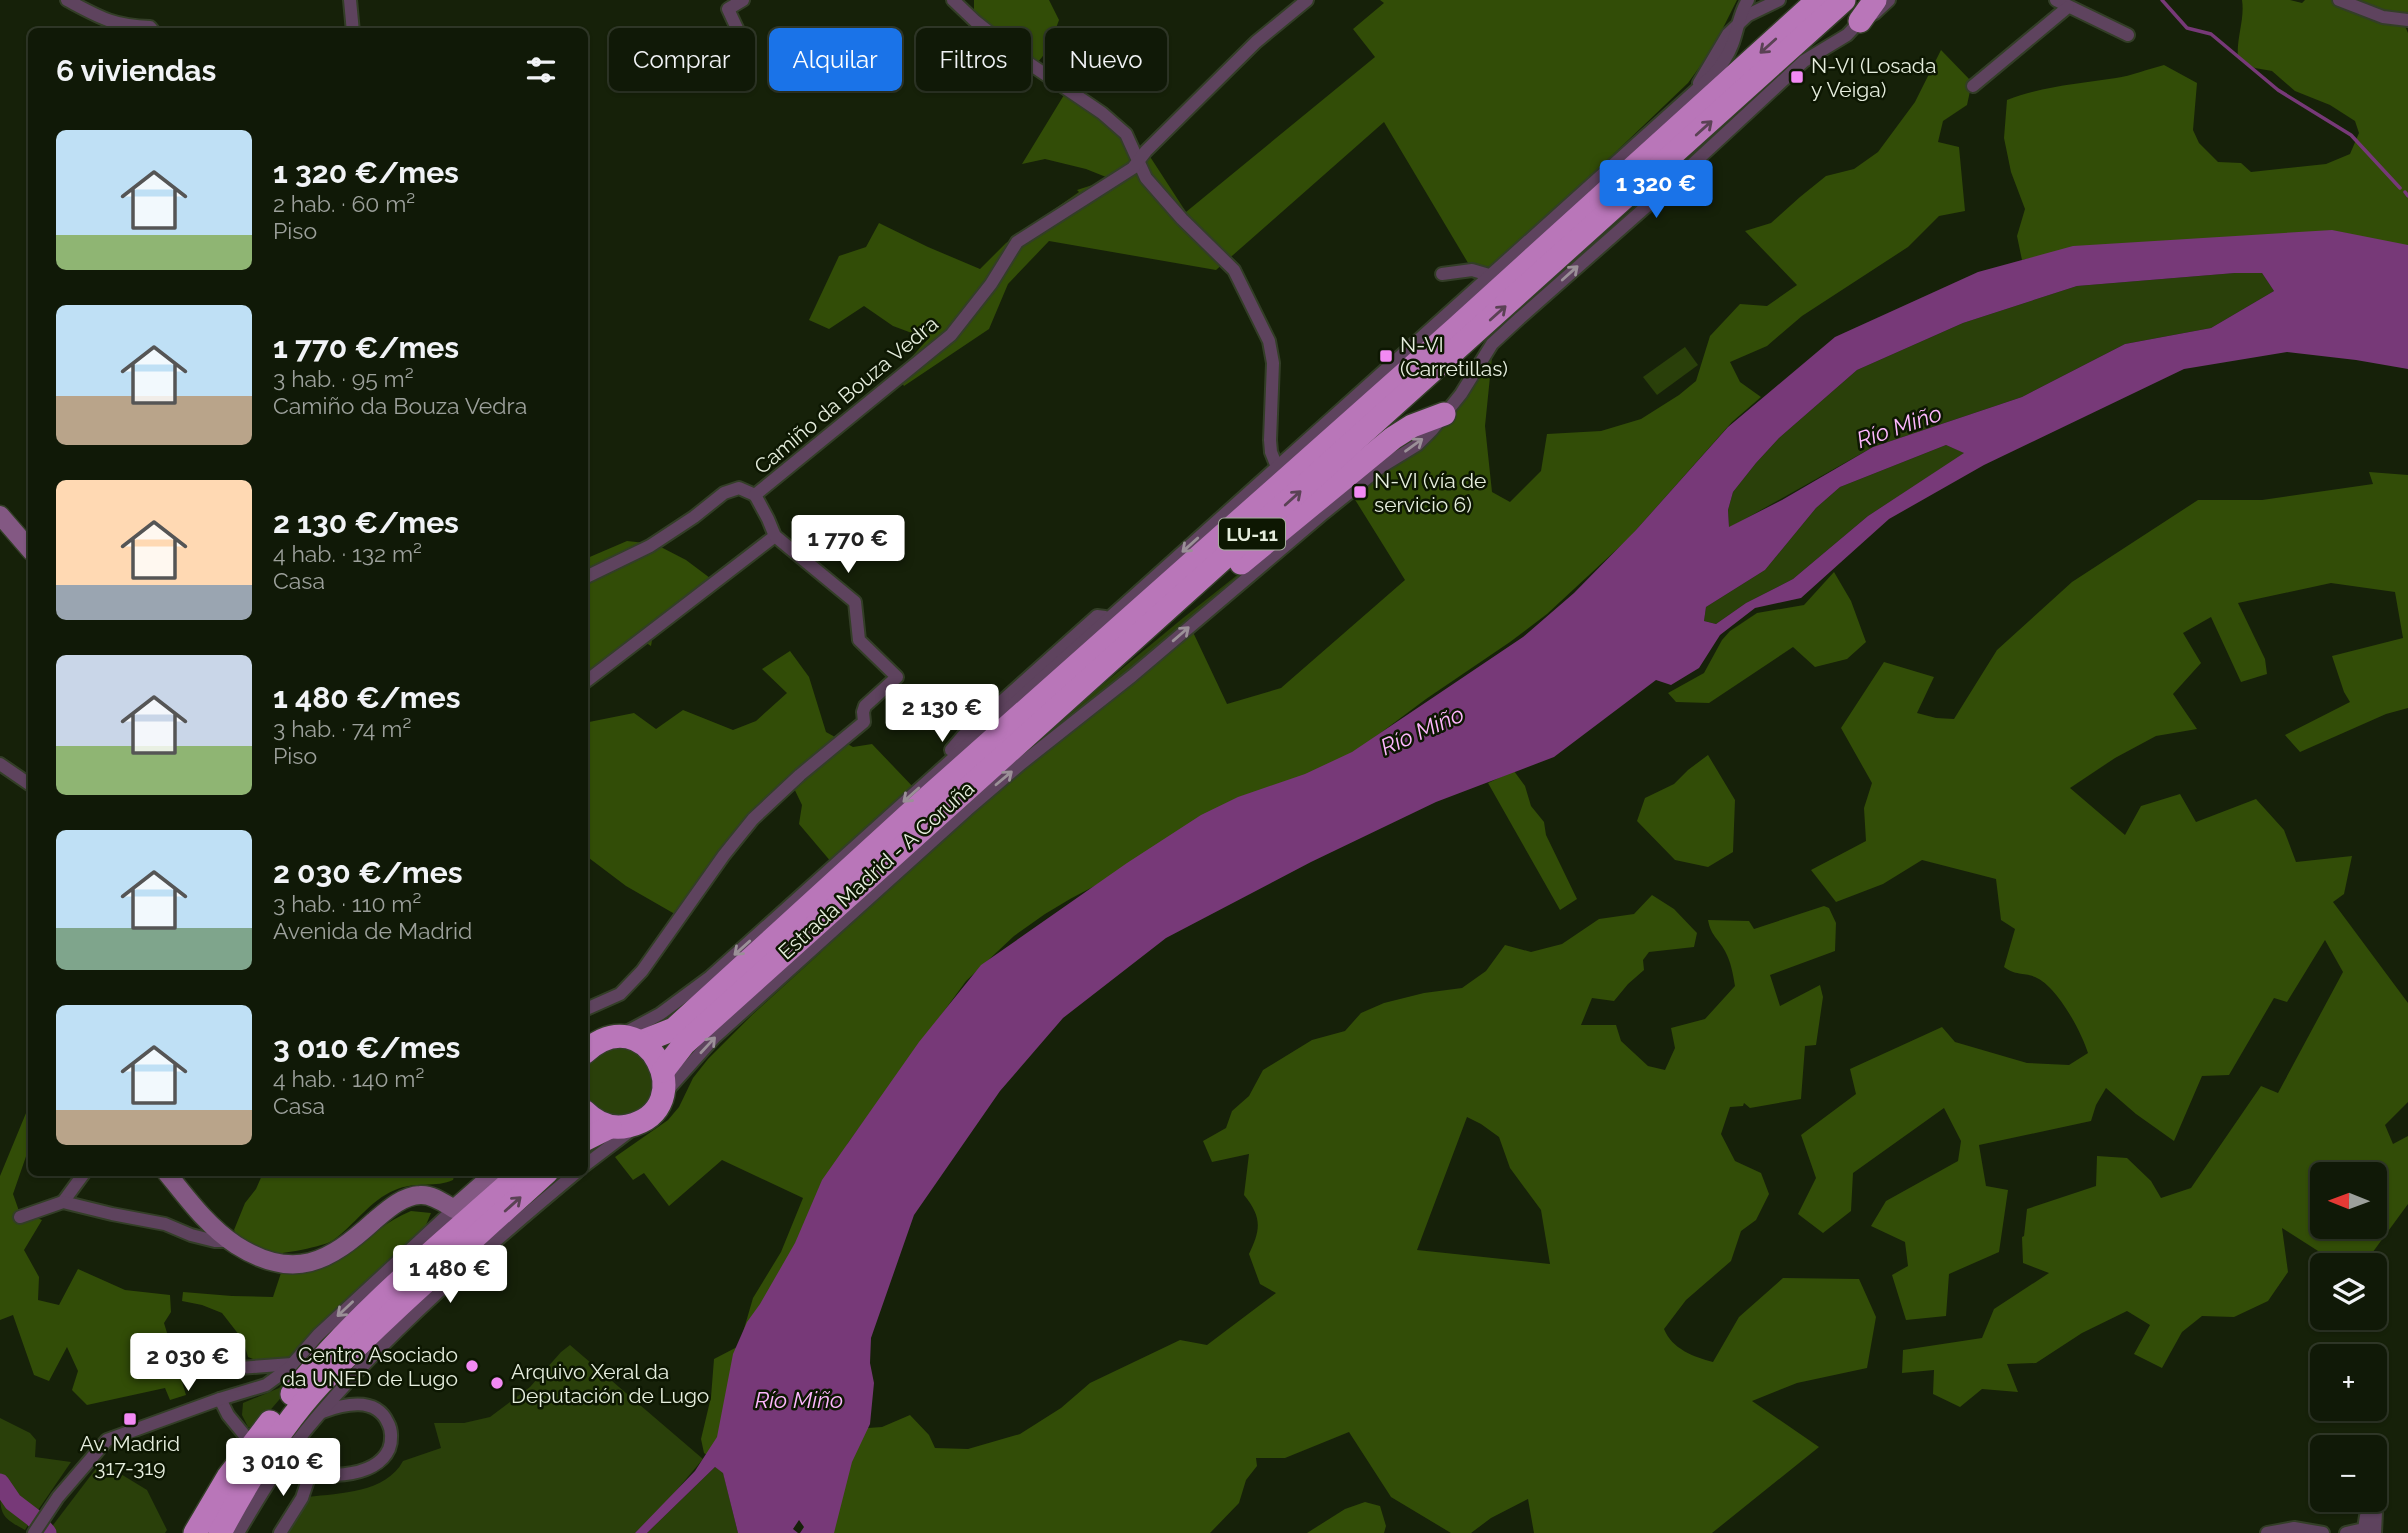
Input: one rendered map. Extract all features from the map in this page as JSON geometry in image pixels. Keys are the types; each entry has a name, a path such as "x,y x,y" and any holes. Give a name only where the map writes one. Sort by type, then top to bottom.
{"highway":[{"name":"Estrada Madrid - A Coruña","path":"641,1042 674,1029 917,807 1487,300 1818,0"},
{"name":"Estrada Madrid - A Coruña","path":"663,1071 684,1044 1844,0"},
{"path":"1860,21 1875,0"},
{"path":"1037,727 1393,438 1412,426 1444,414"},
{"path":"588,1049 605,1039 618,1037 641,1042 659,1059 665,1084 657,1107 639,1123 610,1127 600,1124 588,1114"},
{"path":"588,1138 610,1127"},
{"path":"195,1533 228,1477 311,1371 383,1297 518,1176"},
{"path":"220,1533 242,1492 282,1432 320,1384 543,1176"},
{"path":"205,1533 225,1494 270,1422"}],"street":[{"path":"67,0 106,21 151,28"},
{"path":"350,0 353,28"},
{"path":"737,28 728,9 743,0"},
{"path":"953,0 975,21 1045,76 1126,134 1146,178 1182,219 1234,270 1269,341 1273,363 1270,440 1277,467"},
{"name":"Camiño da Bouza Vedra","path":"588,1008 620,994 642,971 724,855 753,819 800,775 864,722 865,706 897,677 859,640 855,602 775,536 755,495 951,335 991,284 1017,242 1133,168 1256,42 1307,0"},
{"path":"618,1037 660,1014 695,989 1713,75 1724,62 1732,45 1743,7 1748,0"},
{"path":"1739,22 1779,0"},
{"path":"663,1096 715,1037 967,810 1132,676 1333,505 1381,467 1417,445 1461,394 1492,344 1804,61 1847,35 1860,21 1875,13 1889,0"},
{"path":"2339,0 2384,17 2408,20"},
{"path":"1973,86 2062,3 2128,35"},
{"path":"1443,274 1472,270 1489,275"},
{"path":"588,576 650,546 724,493 739,488 755,495"},
{"path":"0,515 28,547"},
{"path":"588,680 775,536"},
{"path":"0,764 28,783"},
{"path":"588,1163 628,1135 639,1123"},
{"path":"63,1202 82,1176"},
{"path":"169,1176 196,1209 230,1241 252,1254 288,1265 306,1264 327,1258 350,1243 389,1207 406,1199 420,1195 432,1197 454,1209"},
{"path":"34,1533 53,1504 107,1440 266,1385 292,1364 318,1335 491,1176"},
{"path":"238,1533 275,1474 321,1412 352,1376 415,1314 572,1176"},
{"path":"20,1217 63,1202 166,1224 191,1236 230,1241"},
{"path":"192,1359 213,1370 292,1364"},
{"path":"352,1376 360,1380 352,1392 361,1403"},
{"path":"220,1399 228,1415 246,1437"},
{"path":"290,1468 329,1476 355,1472 382,1459 390,1448 392,1430 379,1410 361,1403 321,1412"},
{"path":"280,1533 302,1498 310,1474"},
{"path":"2346,1533 2364,1529 2366,1516 2376,1512 2375,1533"},
{"path":"2267,1533 2294,1528 2323,1533"}],"green space":[{"path":"974,0 1049,0 1059,20 1056,28 1045,28 1045,53 1031,68 1031,28 980,28 974,18"},
{"path":"1380,0 1737,0 1712,50 1688,83 1554,211 1477,278 1384,122 1216,270 1049,241 1008,284 989,329 904,386 896,374 928,339 893,326 864,306 829,329 809,320 839,256 866,247 879,223 980,269 1006,243 1079,192 1077,190 1111,179 1086,169 1045,159 1022,164 1064,95 1147,152 1186,212 1375,57 1353,29 1384,3"},
{"path":"2242,0 2290,0 2302,3 2305,0 2408,0 2408,17 2402,19 2408,33 2408,250 2037,257 2022,260 2017,236 2025,209 2011,172 2004,138 2007,100 2020,95 2122,77 2164,65 2197,83 2193,130 2199,143 2218,162 2241,163 2251,172 2326,164 2350,154 2359,133 2355,121 2330,105 2295,91 2272,71 2255,68 2238,59"},
{"path":"1941,50 1972,82 1967,105 1943,121 1938,142 1959,147 1965,211 1939,216 1908,247 1802,316 1767,346 1730,362 1740,382 1761,397 1732,422 1629,538 1547,614 1351,755 1251,803 1070,899 1014,936 966,981 848,1143 826,1189 714,1460 704,1453 701,1439 711,1397 714,1359 739,1346 753,1298 781,1252 803,1198 722,1160 669,1206 644,1173 633,1180 615,1157 668,1120 679,1107 693,1078 708,1059 820,953 837,932 1009,778 1149,670 1192,630 1227,704 1281,688 1405,580 1354,498 1374,478 1434,439 1462,404 1492,357 1485,426 1492,492 1510,502 1541,471 1547,434 1601,431 1641,419 1696,381 1710,336 1740,304 1767,306 1797,285 1745,231 1771,223 1826,176 1854,169 1878,152 1915,102"},
{"path":"2262,273 2274,291 2211,328 2125,344 2022,397 1873,447 1729,528 1728,510 1733,492 1756,463 1779,438 1857,370 1963,323 2077,286"},
{"path":"1685,347 1698,365 1657,395 1643,377"},
{"path":"1423,428 1420,436 678,1071 688,1054 1007,764 1183,618"},
{"path":"1946,445 1965,453 1868,516 1793,579 1746,603 1716,624 1704,621 1706,607 1765,570 1816,508 1840,487"},
{"path":"2369,472 2408,475 2408,708 2386,714 2300,752 2285,735 2350,702 2332,656 2403,638 2395,592 2331,583 2238,603 2265,659 2267,674 2241,682 2211,617 2183,633 2201,663 2173,694 2197,729 2156,736 2115,758 2070,788 2125,835 2141,806 2180,794 2196,822 2256,799 2284,830 2296,862 2352,856 2344,894 2333,902 2408,1003 2408,1102 2385,1125 2393,1144 2408,1136 2408,1204 2387,1233 2387,1162 2310,1162 2310,1239 2382,1239 2372,1253 2321,1253 2282,1228 2288,1272 2268,1301 2234,1317 2202,1316 2182,1332 2162,1368 2134,1354 2150,1325 2127,1311 2082,1333 2036,1363 2007,1364 2018,1392 1982,1389 1960,1407 1933,1394 1934,1370 1902,1373 1903,1350 1982,1338 1994,1309 2049,1273 2023,1263 2022,1237 2027,1209 2096,1186 2097,1156 2127,1158 2151,1181 2161,1198 2191,1188 2261,1086 2278,1093 2343,972 2325,940 2287,1002 2274,998 2229,1075 2202,1076 2174,1141 2106,1088 2091,1121 1979,1145 1986,1186 2008,1190 1999,1252 1949,1274 1946,1316 1906,1320 1892,1275 1908,1266 1905,1242 1871,1226 1886,1201 1958,1161 1961,1141 1944,1108 1853,1173 1851,1211 1823,1233 1798,1214 1816,1178 1801,1135 1856,1094 1850,1069 1942,1027 1955,1042 2027,1063 2069,1065 2088,1053 2074,1022 2052,990 2035,977 2012,972 2004,967 2015,929 2001,920 1996,879 1922,860 1883,884 1836,902 1811,870 1866,841 1864,808 1872,783 1841,728 1884,662 1934,677 1917,713 1954,719 1997,650 2072,582 2198,500 2262,500 2373,484"},
{"path":"627,541 655,544 686,560 710,578 656,618 651,646 634,635 588,673 588,558"},
{"path":"1834,572 1851,601 1866,642 1847,659 1815,667 1793,647 1709,703 1676,702 1668,693 1704,673 1730,631 1757,613 1804,605"},
{"path":"790,651 809,677 826,732 853,747 872,744 915,789 832,863 799,824 802,805 790,780 680,917 626,886 588,857 588,721 634,713 656,729 683,710 733,730 756,721 787,693 762,669"},
{"path":"1708,755 1735,800 1733,852 1708,867 1675,860 1637,821 1645,798 1674,784"},
{"path":"1514,771 1525,786 1531,806 1544,822 1546,835 1577,899 1560,910 1488,783"},
{"path":"1652,895 1674,909 1697,933 1694,947 1649,952 1643,960 1644,970 1614,1001 1592,998 1581,1025 1616,1025 1621,1041 1648,1066 1665,1070 1675,1048 1671,1028 1705,1019 1735,986 1729,959 1708,920 1749,921 1754,929 1824,906 1829,908 1836,923 1835,951 1770,975 1780,1006 1820,985 1823,997 1816,1045 1805,1046 1801,1099 1750,1108 1744,1103 1743,1106 1730,1107 1721,1134 1735,1161 1761,1173 1769,1194 1756,1220 1741,1231 1731,1261 1686,1300 1664,1329 1678,1347 1691,1355 1713,1362 1739,1317 1783,1278 1859,1279 1876,1317 1867,1368 1797,1383 1752,1401 1819,1447 1712,1533 1534,1533 1528,1499 1491,1518 1471,1533 1451,1533 1391,1497 1349,1432 1285,1458 1256,1458 1257,1466 1246,1480 1239,1503 1210,1533 830,1533 854,1429 882,1427 910,1415 929,1435 935,1448 968,1449 1020,1434 1061,1408 1090,1383 1180,1340 1207,1345 1276,1293 1260,1284 1249,1254 1258,1223 1254,1210 1244,1195 1249,1154 1212,1162 1203,1141 1226,1128 1232,1111 1249,1096 1263,1070 1312,1040 1345,1031 1361,1013 1384,1003 1424,993 1462,988 1486,971 1505,945 1531,952 1562,944 1599,919 1634,914","holes":["1467,1117 1499,1137 1510,1168 1541,1210 1550,1264 1417,1250"]},
{"path":"625,1044 650,1059 657,1087 642,1113 614,1120 588,1103 588,1064 594,1055"},
{"path":"28,1108 28,1151 13,1194 19,1211 42,1220 24,1250 39,1277 38,1300 59,1305 78,1269 125,1290 170,1295 171,1312 164,1323 186,1395 170,1400 165,1388 87,1405 72,1390 78,1371 67,1347 49,1381 34,1375 13,1315 0,1320 0,1176"},
{"path":"262,1176 454,1176 453,1180 440,1184 403,1187 386,1194 332,1241 269,1254 250,1248 234,1230 245,1203"},
{"path":"411,1211 431,1213 426,1225 279,1370 248,1357 243,1340 222,1313 182,1301 183,1292 273,1297 281,1273 323,1267"},
{"path":"367,1297 255,1428 248,1427 242,1415 243,1403 279,1388"},
{"path":"570,1345 703,1459 665,1504 635,1533 285,1533 308,1497 361,1490 385,1480 403,1461 441,1448 434,1423 464,1423 490,1417 530,1387"},
{"path":"0,1418 30,1433 36,1440 35,1457 71,1462 34,1516 8,1492 0,1480"},
{"path":"101,1462 147,1490 167,1530 165,1533 47,1533"},
{"path":"715,1467 723,1472 738,1533 647,1533"},
{"path":"0,1490 13,1508 32,1519 25,1530 4,1515"},
{"path":"1365,1502 1380,1506 1386,1526 1384,1533 1307,1533 1345,1509"}],"water":[{"name":"Río Miño","path":"2332,230 2408,245 2408,369 2287,352 2184,369 1984,465 1889,519 1801,598 1755,608 1720,635 1699,668 1671,685 1656,680 1554,757 1436,802 1311,862 1166,938 1063,1018 1000,1091 914,1215 871,1338 870,1363 874,1383 870,1424 852,1462 834,1533 800,1533 804,1527 799,1520 793,1529 798,1533 738,1533 723,1473 715,1467 647,1533 635,1533 695,1471 717,1437 733,1354 747,1322 795,1243 822,1180 919,1042 981,965 1201,815 1238,797 1305,774 1352,752 1523,637 1574,593 1636,530 1728,427 1835,337 1978,272 2073,246","holes":["2262,273 2274,291 2211,328 2125,344 2022,397 1873,447 1782,500 1729,527 1728,510 1733,492 1756,463 1779,438 1857,370 1963,323 2077,286","1946,445 1964,453 1868,516 1793,579 1746,603 1716,624 1704,621 1706,607 1765,570 1816,508 1840,487"]}],"waterway":[{"path":"2162,0 2187,28 2211,34 2278,90 2351,135 2400,188"},
{"path":"2405,192 2408,196"},
{"path":"0,1483 13,1502 34,1518 47,1533"}],"place":[{"name":"N-VI (Losada y Veiga)","path":"1797,77"},
{"name":"N-VI (Carretillas)","path":"1386,356"},
{"name":"N-VI (vía de servicio 6)","path":"1360,492"},
{"name":"Centro Asociado da UNED de Lugo","path":"472,1366"},
{"name":"Arquivo Xeral da Deputación de Lugo","path":"497,1383"},
{"name":"Av. Madrid 317-319","path":"130,1419"}]}
